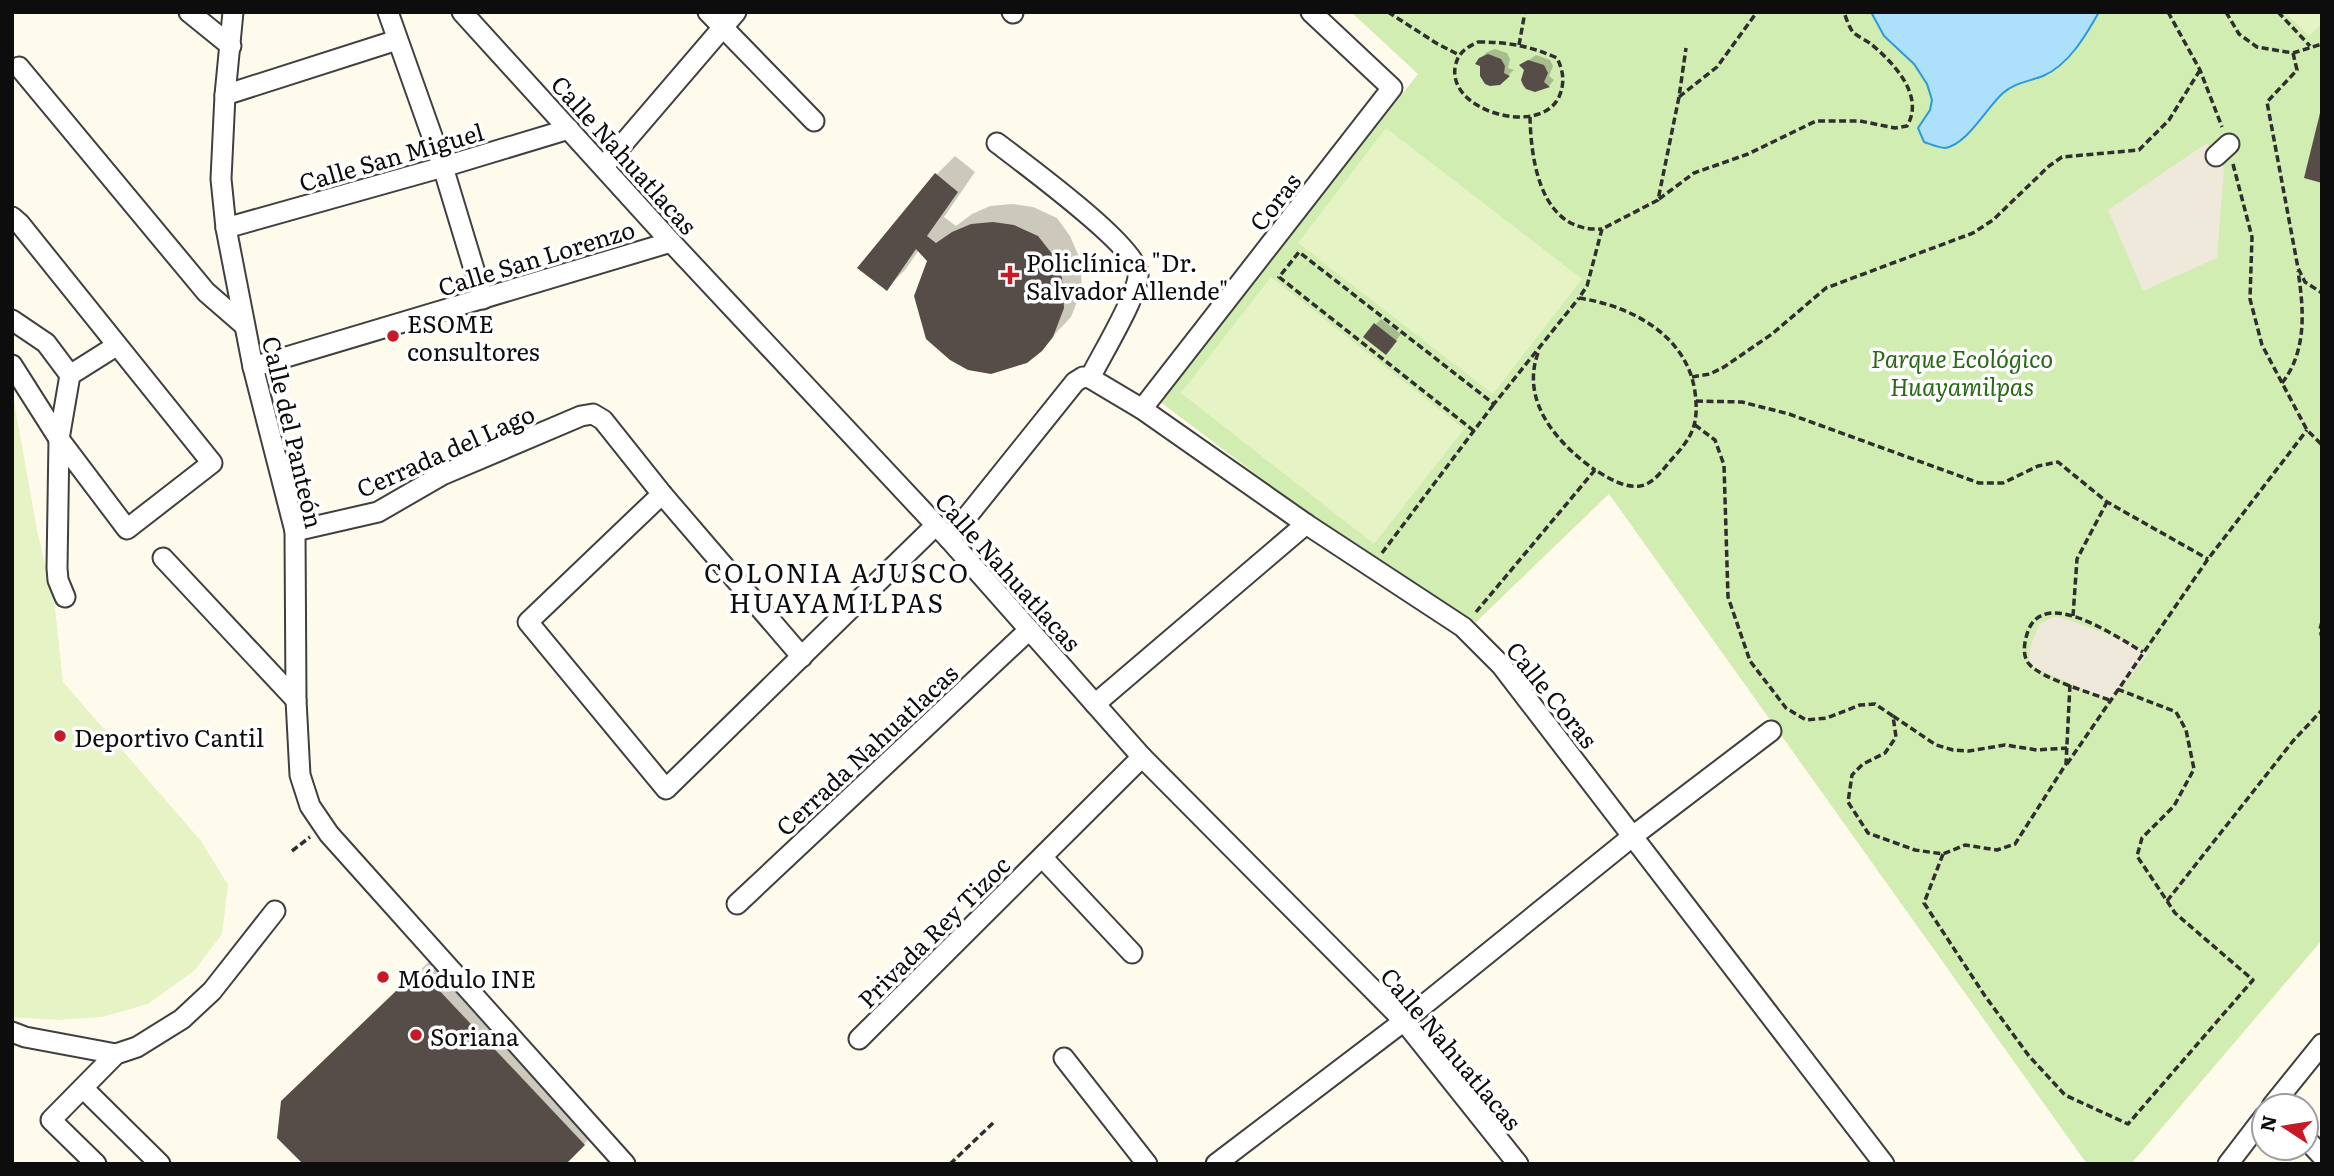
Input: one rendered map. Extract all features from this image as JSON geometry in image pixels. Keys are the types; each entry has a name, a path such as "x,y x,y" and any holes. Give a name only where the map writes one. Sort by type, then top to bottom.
{"street":[{"path":"189,12 231,46"},
{"name":"Calle del Panteón","path":"233,12 221,179 226,228 244,325 295,531 296,700 300,775 310,806 329,834 625,1164"},
{"path":"388,12 443,167 483,299"},
{"name":"Calle Nahuatlacas","path":"462,12 671,242 942,532 1142,757 1404,1021 1518,1164"},
{"path":"708,12 730,20 814,121"},
{"name":"Coras","path":"1142,409 1392,88 1311,12"},
{"path":"604,166 730,20"},
{"path":"226,95 397,40"},
{"path":"19,67 206,292 244,325"},
{"name":"Calle San Miguel","path":"226,228 569,129"},
{"path":"662,494 528,622 666,789 802,657 942,532 1083,380 1135,290 1138,273 1133,258 1073,202 997,143"},
{"path":"12,218 20,224 212,463 127,529 59,439 12,365"},
{"name":"Calle San Lorenzo","path":"253,367 671,242"},
{"path":"12,320 46,343 70,375 59,439 57,568 58,580 65,597"},
{"path":"70,375 116,346"},
{"name":"Calle Coras","path":"1083,380 1142,409 1306,524 1463,627 1501,665 1884,1164"},
{"name":"Cerrada del Lago","path":"295,531 378,512 442,475 581,416 593,414 603,420 662,494 802,657"},
{"path":"1095,704 1306,524"},
{"path":"163,558 296,700"},
{"name":"Cerrada Nahuatlacas","path":"737,904 1029,629"},
{"path":"1216,1164 1404,1021 1633,836 1771,731"},
{"name":"Privada Rey Tizoc","path":"859,1039 1142,757"},
{"name":"Privada Rey Tizoc","path":"1042,857 1132,953"},
{"path":"96,1164 51,1120 116,1054 137,1047 182,1019 212,991 275,911"},
{"path":"12,1032 24,1037 116,1054"},
{"path":"2284,1092 2322,1044"},
{"path":"1064,1058 1147,1164"},
{"path":"83,1088 160,1164"},
{"path":"2228,1164 2250,1135"}],"path":[{"path":"1388,12 1460,55"},
{"path":"1519,45 1525,12"},
{"path":"1679,97 1717,66 1757,12"},
{"path":"1530,117 1531,150 1537,178 1548,202 1566,220 1588,230 1602,229 1658,200 1694,173 1748,154 1816,121 1860,121 1895,128 1907,126 1912,117 1913,99 1904,79 1872,45 1852,30 1844,12"},
{"path":"2168,12 2200,70 2222,150 2252,237 2250,299 2262,345 2307,430 2322,445"},
{"path":"2278,12 2311,47"},
{"path":"2227,13 2239,34 2257,47 2292,53 2322,44"},
{"path":"1478,43 1532,48 1557,58 1563,70 1563,87 1557,101 1540,115 1530,117 1492,113 1476,105 1460,91 1454,75 1456,59 1460,55 1466,47 1478,43"},
{"path":"1658,200 1686,48"},
{"path":"2282,383 2295,363 2302,332 2298,268 2267,102 2297,70 2292,53"},
{"path":"1692,377 1710,374 1724,367 1772,334 1826,288 1973,233 1993,220 2049,166 2062,157 2139,150 2169,120 2200,70"},
{"path":"1382,554 1494,404 1579,298 1587,286 1602,229"},
{"path":"1474,431 1279,277 1298,252 1494,404"},
{"path":"2298,268 2305,282 2322,292"},
{"path":"1546,340 1537,355 1533,371 1535,392 1542,414 1555,435 1577,457 1622,485 1641,486 1654,480 1676,455 1695,425 1696,401 1692,377 1684,358 1653,326 1618,307 1579,298"},
{"path":"1696,401 1742,402 1789,414 1979,483 2003,483 2038,466 2058,462 2107,502 2208,559"},
{"path":"1695,425 1715,440 1724,465 1728,597 1750,661 1786,708 1806,720 1828,718 1860,705 1875,704 1916,729 1936,745 1953,750 1969,751 2005,745 2037,750 2067,748"},
{"path":"1893,716 1896,737 1885,753 1863,764 1852,775 1848,802 1868,833 1915,850 1943,854 1965,845 1997,850 2015,844 2109,700 2208,559 2307,430"},
{"path":"1463,627 1595,470"},
{"path":"2073,616 2077,559 2107,502"},
{"path":"2109,700 2043,674 2029,665 2024,649 2027,632 2034,621 2041,614 2050,612 2073,616 2143,652"},
{"path":"2322,622 2322,639"},
{"path":"2066,764 2070,684"},
{"path":"1943,854 1924,903 1984,996 2029,1056 2065,1095 2128,1124 2253,980 2175,913 2137,856 2142,838 2174,806 2194,769 2186,730 2176,712 2117,689"},
{"path":"2168,901 2293,741 2322,710"},
{"path":"950,1164 994,1122"}],"green space":[{"name":"Parque Ecológico Huayamilpas","path":"1351,12 2322,12 2322,940 2131,1164 2087,1164 1609,494 1476,622 1324,526 1159,401 1418,74"},
{"path":"2285,12 2322,12 2322,24 2309,36"},
{"path":"1386,128 1582,279 1493,394 1298,243"},
{"path":"1271,277 1464,429 1374,544 1181,393"},
{"name":"Deportivo Cantil","path":"12,390 37,530 55,608 63,682 201,841 228,885 222,934 195,970 148,1004 102,1017 58,1020 12,1017"}],"shaded area":[{"path":"2207,143 2224,168 2217,258 2143,291 2108,210"},
{"path":"2054,617 2115,637 2148,654 2119,691 2108,700 2029,665 2030,648 2039,624"}],"water":[{"path":"1871,12 2099,12 2076,48 2061,65 2043,76 2007,90 1969,133 1945,148 1924,142 1918,128 1930,110 1932,100 1927,84 1914,64 1884,36"}],"building":[{"path":"1488,54 1501,59 1505,66 1504,73 1510,76 1500,85 1485,84 1480,76 1480,66 1475,64 1479,58"},
{"path":"1528,60 1544,65 1548,73 1544,82 1550,87 1535,92 1526,89 1521,80 1524,70 1519,65"},
{"path":"2322,109 2322,183 2304,178"},
{"path":"935,173 958,192 927,236 936,243 971,224 993,222 1014,225 1038,236 1053,255 1062,278 1064,308 1053,337 1042,351 1027,363 991,374 968,370 950,360 926,339 914,296 927,261 916,249 887,291 857,268"},
{"path":"1374,323 1397,341 1386,355 1363,337"},
{"name":"Soriana","path":"419,969 585,1145 566,1164 303,1164 277,1138 281,1101"}],"place":[{"name":"Policlínica \"Dr. Salvador Allende\"","path":"1010,275"},
{"name":"ESOME consultores","path":"393,336"},
{"name":"Deportivo Cantil","path":"60,736"},
{"name":"Módulo INE","path":"383,977"},
{"name":"Soriana","path":"416,1035"}],"district":[{"name":"COLONIA AJUSCO HUAYAMILPAS","path":"837,586"}]}
